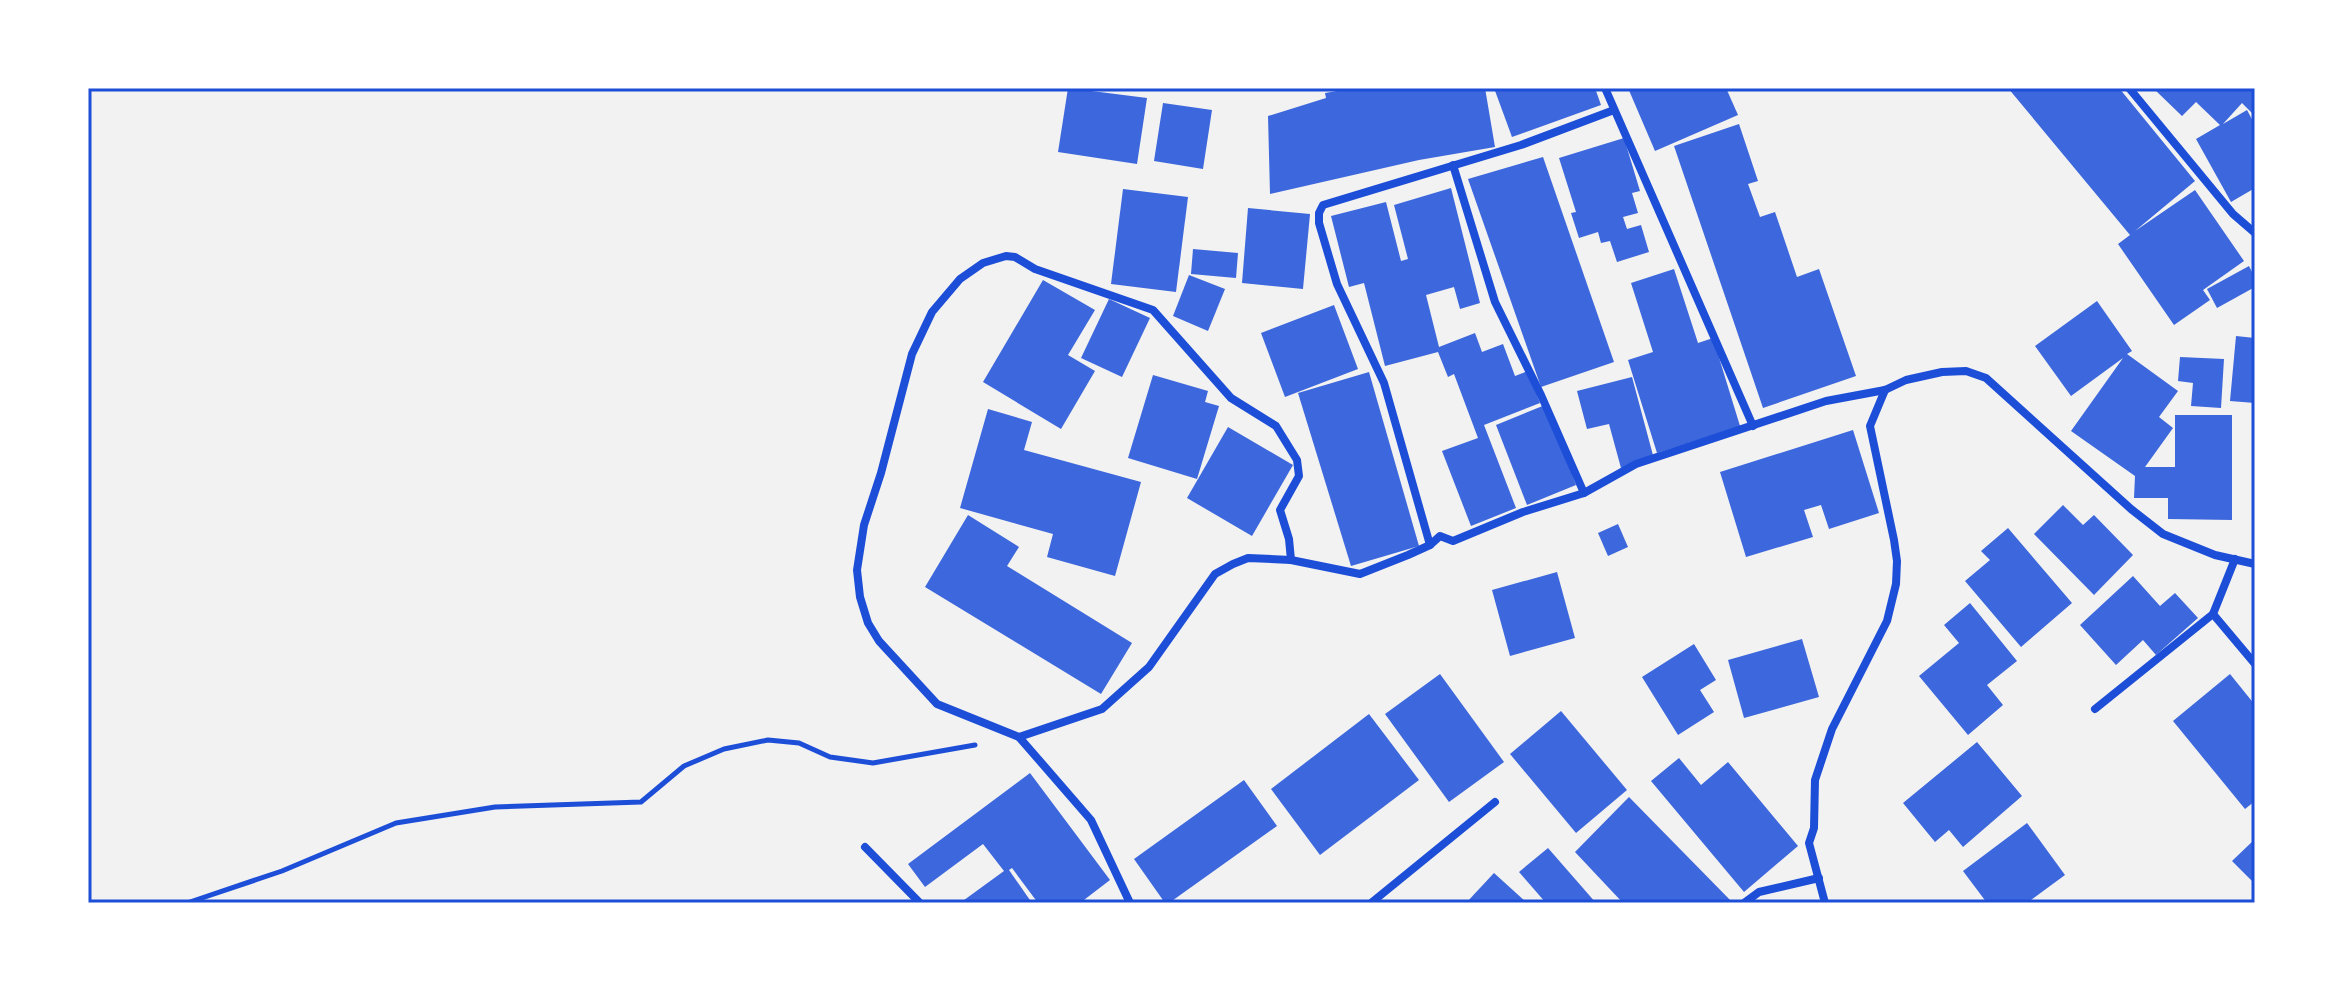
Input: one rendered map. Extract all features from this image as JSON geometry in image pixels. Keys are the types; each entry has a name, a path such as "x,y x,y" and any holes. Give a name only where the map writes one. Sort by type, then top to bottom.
{"street":[{"path":"1605,88 1753,426"},
{"path":"2129,88 2233,214 2255,233"},
{"path":"1430,545 1384,383 1337,284 1319,223 1319,213 1323,205 1521,145 1614,110"},
{"path":"1453,165 1495,302 1541,395 1584,493"},
{"path":"1130,903 1091,820 1019,737 937,704 879,641 868,623 857,587 864,525 888,449 912,354 932,312 953,284 983,263 999,257 1015,257 1035,269 1153,310 1231,398 1276,426 1297,460 1299,476 1280,510 1289,539 1291,560"},
{"path":"1019,737 1102,709 1149,667 1215,574 1248,558 1291,560 1360,574 1430,545 1440,536 1453,541 1523,512 1584,493 1636,464 1826,401 1885,390 1906,380 1942,372 1979,374 2163,534 2215,555 2255,564"},
{"path":"1825,903 1809,843 1814,828 1815,780 1832,729 1887,621 1896,584 1895,550 1870,426 1885,390"},
{"path":"2095,709 2213,614 2235,559"},
{"path":"2213,614 2255,664"},
{"path":"1371,903 1495,802"},
{"path":"865,847 920,903"},
{"path":"1744,903 1759,892 1819,878"}],"path":[{"path":"187,903 282,871 396,823 495,807 641,802 684,766 724,749 768,740 799,743 830,757 873,763 1019,737"}],"building":[{"path":"1068,88 1147,98 1137,164 1058,152"},
{"path":"1354,88 1485,88 1495,147 1419,160 1270,194 1268,116 1326,98 1325,93"},
{"path":"1494,88 1595,88 1601,105 1512,137"},
{"path":"1628,88 1726,88 1738,115 1655,151"},
{"path":"2008,88 2119,88 2195,181 2135,231 2195,190 2244,261 2203,290 2210,300 2174,325 2118,244 2130,235"},
{"path":"2153,88 2255,88 2255,116 2242,103 2223,124 2247,110 2255,125 2255,188 2231,202 2196,139 2220,125 2196,102 2182,116"},
{"path":"1163,103 1212,110 1203,169 1154,161"},
{"path":"1739,124 1758,181 1748,184 1760,217 1775,212 1797,277 1819,269 1856,376 1763,408 1674,146"},
{"path":"1624,138 1640,191 1632,193 1638,213 1623,217 1627,229 1641,225 1649,252 1617,262 1610,241 1601,243 1598,232 1579,238 1571,213 1576,212 1559,158"},
{"path":"1543,157 1614,362 1541,387 1468,179"},
{"path":"1451,188 1480,303 1460,309 1454,287 1426,295 1439,347 1475,333 1482,352 1503,344 1515,376 1528,371 1540,403 1484,425 1516,508 1471,526 1442,451 1478,438 1454,374 1448,377 1438,352 1385,366 1364,283 1349,287 1331,216 1386,202 1401,261 1408,259 1394,205"},
{"path":"1123,189 1188,197 1176,292 1111,284"},
{"path":"1248,208 1310,214 1303,289 1242,283"},
{"path":"1193,249 1238,253 1236,278 1191,274"},
{"path":"2249,266 2255,278 2255,287 2217,308 2207,289"},
{"path":"1674,269 1698,343 1713,338 1740,426 1657,453 1628,360 1653,352 1631,283"},
{"path":"1189,275 1225,289 1208,331 1173,316"},
{"path":"1043,280 1095,310 1068,355 1095,371 1061,429 983,382"},
{"path":"1109,299 1150,318 1122,377 1081,358"},
{"path":"2097,301 2132,351 2127,354 2178,391 2159,417 2173,428 2145,467 2175,467 2175,415 2232,415 2232,520 2168,519 2168,498 2134,498 2135,476 2071,431 2123,358 2071,396 2035,346"},
{"path":"1334,305 1358,369 1285,397 1261,333"},
{"path":"2236,336 2255,338 2255,403 2230,401"},
{"path":"2180,357 2224,359 2221,408 2191,406 2193,383 2178,381"},
{"path":"1369,372 1419,546 1351,566 1298,393"},
{"path":"1153,375 1208,391 1205,402 1219,406 1197,479 1128,458"},
{"path":"1632,377 1654,459 1621,468 1609,424 1587,429 1577,391"},
{"path":"1545,405 1576,485 1527,505 1496,425"},
{"path":"988,409 1032,422 1024,450 1141,482 1115,576 1047,557 1053,534 960,508"},
{"path":"1228,427 1293,465 1252,536 1187,498"},
{"path":"1853,430 1879,513 1829,529 1821,505 1804,510 1813,537 1746,557 1720,472"},
{"path":"2063,505 2083,525 2094,515 2133,555 2094,595 2034,534"},
{"path":"968,515 1019,547 1007,566 1132,643 1101,694 925,587"},
{"path":"1618,524 1628,547 1608,556 1598,533"},
{"path":"2008,528 2072,603 2021,647 1965,581 1990,560 1981,551"},
{"path":"1557,572 1575,638 1510,656 1492,590"},
{"path":"2133,576 2160,606 2175,593 2198,618 2156,655 2143,640 2116,665 2080,625"},
{"path":"1970,603 2017,661 1987,685 2003,705 1968,735 1919,676 1959,643 1944,625"},
{"path":"1802,639 1819,697 1744,718 1728,660"},
{"path":"1694,644 1716,680 1700,690 1714,712 1678,735 1642,677"},
{"path":"1440,674 1504,762 1449,802 1385,714"},
{"path":"2230,674 2255,705 2255,801 2245,809 2173,721"},
{"path":"1561,711 1627,790 1576,833 1510,754"},
{"path":"1369,714 1419,780 1320,855 1271,789"},
{"path":"1977,742 2022,796 1963,847 1949,830 1935,842 1903,803"},
{"path":"1679,758 1701,785 1728,762 1798,846 1744,892 1651,781"},
{"path":"1030,773 1110,880 1080,903 1038,903 1012,868 1009,870 1032,903 960,903 1004,871 983,844 925,887 908,864"},
{"path":"1244,780 1277,826 1165,903 1134,859"},
{"path":"1629,797 1733,903 1623,903 1575,852"},
{"path":"2027,823 2065,875 2027,903 1987,903 1963,871"},
{"path":"2255,839 2255,884 2232,861"},
{"path":"1548,848 1596,903 1546,903 1519,872"},
{"path":"1494,873 1527,903 1466,903"}]}
